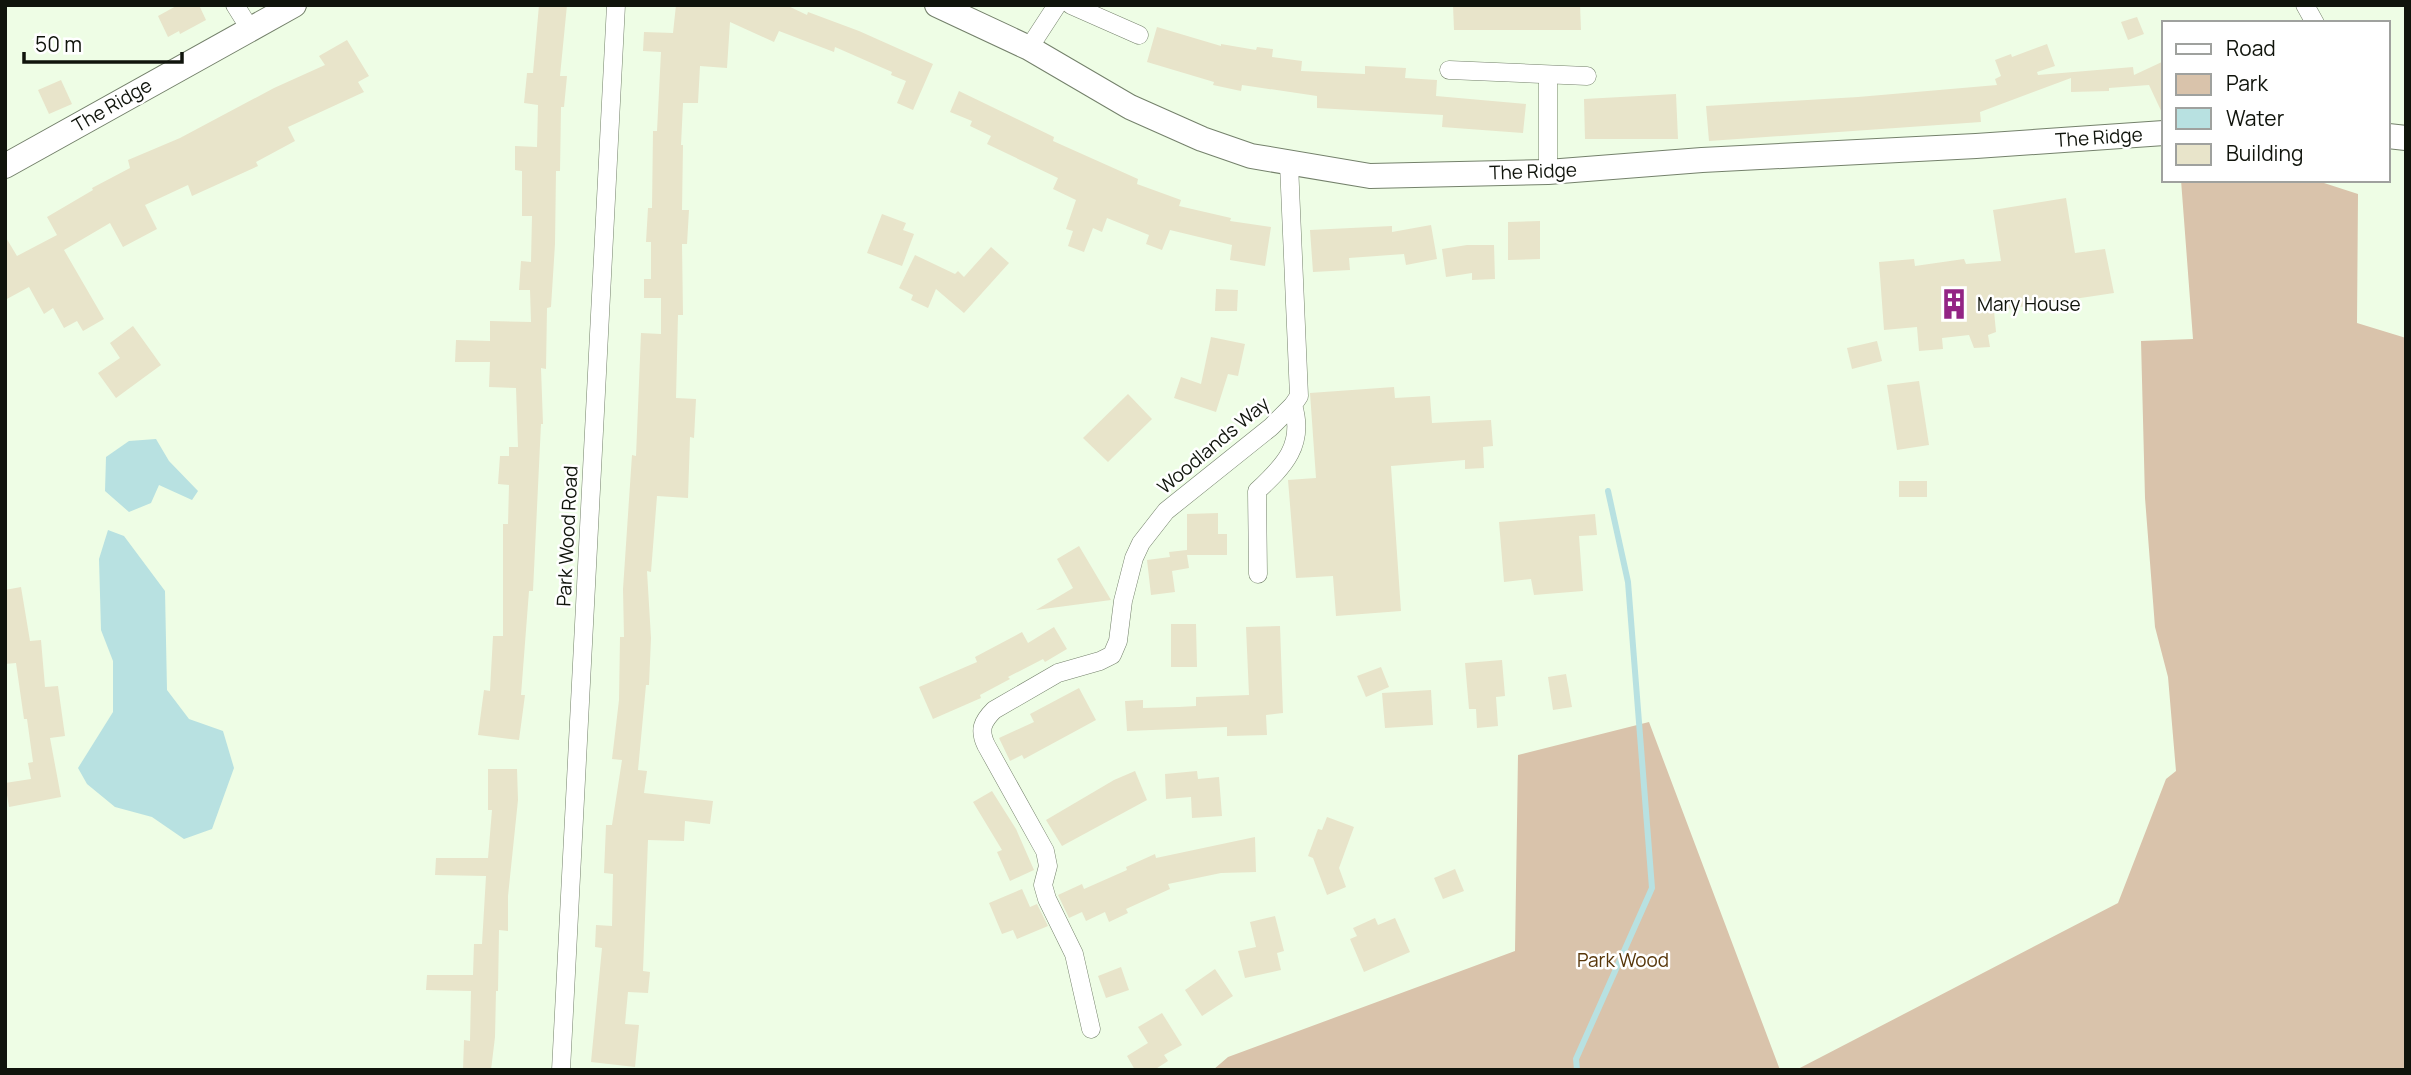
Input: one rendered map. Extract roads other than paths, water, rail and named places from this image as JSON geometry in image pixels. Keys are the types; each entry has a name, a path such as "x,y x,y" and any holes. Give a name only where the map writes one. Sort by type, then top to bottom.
{"main road":[{"name":"The Ridge","path":"5,166 294,5"},
{"name":"The Ridge","path":"937,5 1030,48 1142,113 1202,139 1251,156 1370,176 1548,173 1702,160 2162,133"}],"street":[{"path":"235,5 250,29"},
{"name":"Park Wood Road","path":"561,1070 616,5"},
{"path":"1030,48 1057,5"},
{"path":"1071,5 1139,35"},
{"path":"2305,5 2314,21"},
{"path":"1449,70 1587,76"},
{"path":"1548,75 1548,173"},
{"name":"Woodlands Way","path":"1091,1029 1074,954 1043,885 1048,866 1045,851 986,745 981,735 982,727 985,719 994,710 1058,673 1112,655 1118,641 1134,558 1141,544 1166,511 1271,427 1299,396 1289,164"},
{"name":"Woodlands Way","path":"1258,575 1257,491 1284,466 1297,435 1297,419 1293,405"}],"water":[{"path":"156,439 169,461 198,491 192,500 159,485 151,503 129,512 105,491 106,457 129,441"},
{"path":"108,530 124,536 165,591 167,690 189,719 223,731 234,768 212,829 184,839 152,817 115,807 87,784 78,768 113,712 113,661 101,630 99,559"}],"waterway":[{"path":"1577,1070 1576,1059 1652,888 1628,582 1608,491"}],"place":[{"name":"Mary House","path":"1954,304"}],"park label":[{"name":"Park Wood","path":"1623,960"}]}
